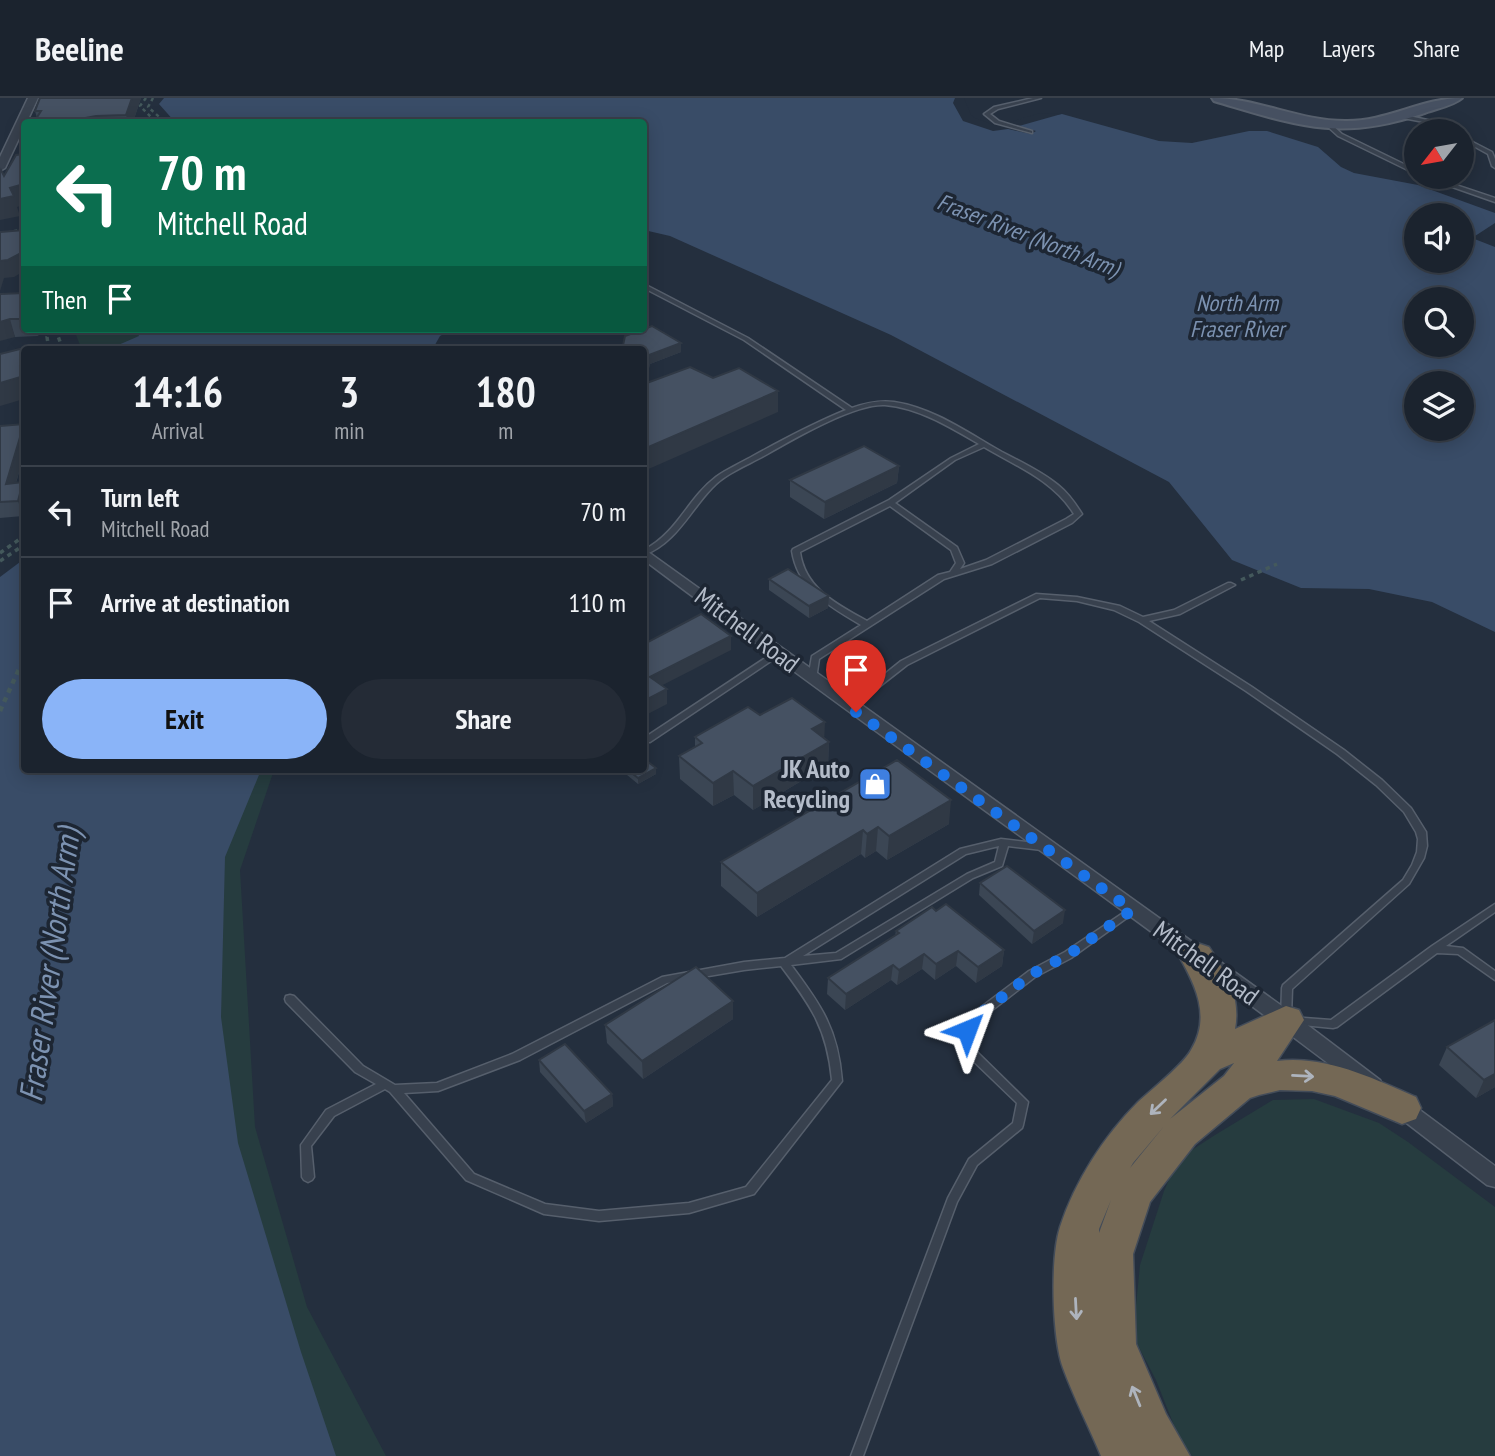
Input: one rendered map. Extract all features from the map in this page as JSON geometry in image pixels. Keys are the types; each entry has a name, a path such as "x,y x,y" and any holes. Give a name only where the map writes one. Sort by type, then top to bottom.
{"highway":[{"path":"1197,956 1216,986 1220,1020 1207,1059"},
{"path":"1124,1456 1083,1366 1076,1317 1075,1284 1079,1229 1092,1196 1119,1152 1149,1116 1207,1059 1286,1020"},
{"path":"1167,1456 1149,1428 1115,1344 1112,1254 1133,1194 1181,1133 1237,1087 1286,1020"},
{"path":"1237,1087 1279,1075 1310,1075 1342,1082 1402,1108"}],"street":[{"path":"23,119 33,98"},
{"path":"1220,98 1329,125 1366,124 1455,98"},
{"path":"0,168 21,123"},
{"name":"Mitchell Road","path":"647,555 849,706 1286,1020 1495,1178"}],"lane":[{"path":"1030,132 997,122 987,114 996,108 1040,98"},
{"path":"1399,116 1414,119"},
{"path":"1329,125 1340,135 1404,166"},
{"path":"1474,144 1490,153 1495,166"},
{"path":"1462,189 1495,200"},
{"path":"647,288 746,338 850,410"},
{"path":"647,551 669,538 708,485 720,477 850,410 870,404 895,405 940,421 1064,491 1078,514 989,562 941,577 814,658 812,679"},
{"path":"867,625 826,599 808,582 796,563 796,551 890,503 953,459 984,444"},
{"path":"890,503 954,549 960,563 952,574"},
{"path":"1142,620 1177,612 1231,585"},
{"path":"849,706 904,663 1039,596 1077,599 1118,608 1142,620 1351,758 1412,815 1421,830 1419,860 1406,882 1287,988 1286,1020 1333,1024 1495,907"},
{"path":"647,740 779,653"},
{"path":"784,963 964,851 1004,842 1047,848"},
{"path":"308,1177 306,1145 330,1113 389,1086 438,1087 516,1057 665,980 744,966 838,956 970,876 999,864 1004,842"},
{"path":"858,1456 952,1201 973,1162 1018,1125 1023,1102 969,1050 968,1023 1032,974 1068,955 1132,910"},
{"path":"1435,949 1460,951 1495,976"},
{"path":"289,999 359,1069 389,1086 470,1177 544,1209 599,1216 663,1212 689,1208 750,1191 836,1081 836,1063 825,1020 784,963"}],"path":[{"path":"146,98 140,106 153,119"},
{"path":"153,98 148,107 162,119"},
{"path":"0,234 21,230"},
{"path":"0,553 21,538"},
{"path":"0,561 21,547"},
{"path":"1231,585 1277,564"},
{"path":"0,711 21,665"}],"green space":[{"path":"143,333 141,346 80,346 76,335"},
{"path":"210,773 273,773 240,870 255,1127 307,1307 386,1456 284,1456 231,1269"},
{"path":"1314,1099 1379,1123 1495,1207 1495,1456 1192,1456 1177,1433 1156,1380 1133,1336 1140,1265 1164,1191 1178,1159 1215,1135 1273,1100"}],"water":[{"name":"North Arm Fraser River","path":"164,98 960,98 968,117 996,128 1025,118 1062,114 1159,141 1192,143 1249,131 1267,131 1318,147 1341,167 1354,173 1404,182 1404,189 1429,189 1468,203 1404,203 1404,273 1474,273 1474,239 1495,247 1495,632 1432,602 1369,589 1301,588 1232,560 1169,482 891,335 670,236 647,231 647,119 172,119 159,104"},
{"name":"North Arm Fraser River","path":"1474,205 1495,213 1495,223 1474,237"},
{"path":"138,333 446,333 440,336 434,346 116,346 139,336"},
{"name":"Fraser River (North Arm)","path":"21,561 21,773 260,773 225,857 221,1017 238,1143 301,1352 336,1456 0,1456 0,577"}],"pier":[{"path":"955,98 964,98 975,118 997,126 1037,114 1065,113 1019,126 1036,131 1031,134 1008,129 993,131 963,121 953,103"}],"building":[{"path":"40,98 132,98 126,115 36,119 41,111 35,111"},
{"path":"21,154 21,185 10,188 14,196 0,199 1,170 4,176 16,155"},
{"path":"21,230 21,253 0,261 0,232"},
{"path":"21,293 21,319 0,322 0,294"},
{"path":"652,326 681,343 649,355 648,359 647,346 623,346 625,336 647,333 647,328"},
{"path":"21,349 21,377 0,383 0,354"},
{"path":"690,367 713,378 739,368 778,391 647,448 647,383"},
{"path":"21,424 21,434 6,484 21,482 18,501 0,502 0,426"},
{"path":"864,446 899,466 825,502 790,480"},
{"path":"788,569 829,596 809,606 769,579"},
{"path":"701,614 731,636 650,677 667,689 647,699 647,642"},
{"path":"792,698 825,722 812,729 829,742 753,786 733,771 713,783 679,756 702,743 695,737 748,707 760,715"},
{"path":"897,760 951,800 889,836 878,827 867,834 863,830 757,893 721,862"},
{"path":"647,761 656,768 647,773"},
{"path":"632,773 647,773 638,778"},
{"path":"1007,866 1065,910 1034,931 980,883"},
{"path":"946,904 1004,950 978,967 958,951 936,964 924,954 899,970 893,965 846,994 828,978 899,933 896,931 932,907 936,911"},
{"path":"696,967 733,1001 642,1061 605,1025"},
{"path":"1495,1020 1495,1074 1484,1080 1447,1047"},
{"path":"565,1044 612,1094 584,1111 539,1060"}],"place":[{"name":"JK Auto Recycling","path":"875,784"}],"route":[{"path":"856,712 1132,910 1068,955 1032,974 968,1023 967,1030"}]}
